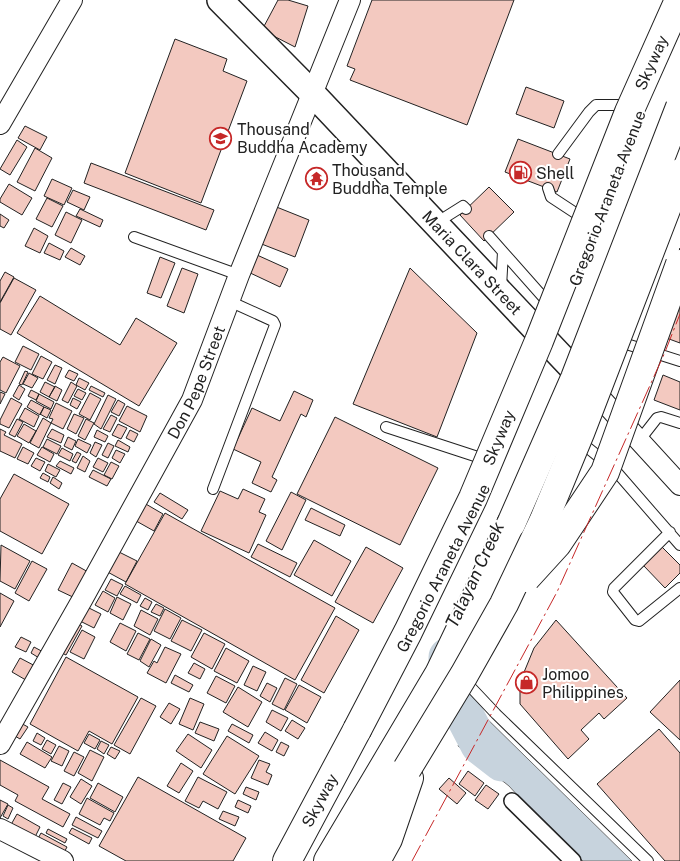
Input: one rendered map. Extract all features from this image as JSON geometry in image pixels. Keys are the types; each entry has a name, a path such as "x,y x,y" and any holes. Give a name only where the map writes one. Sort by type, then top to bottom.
{"main road":[{"name":"Skyway","path":"287,861 408,632 473,498 539,341 629,112 679,0"},
{"name":"Gregorio Araneta Avenue","path":"282,861 458,546 550,346 680,11"},
{"path":"344,861 425,732 452,676 507,532 575,378 680,107"},
{"path":"328,861 452,676 527,547 593,390 680,156"},
{"path":"352,861 464,675 504,604 544,520 573,450 680,173"},
{"path":"504,604 556,544 605,472 680,264"},
{"path":"376,861 388,839 425,732"}],"street":[{"path":"0,124 72,0"},
{"name":"Maria Clara Street","path":"220,0 436,223 680,485"},
{"name":"Don Pepe Street","path":"0,744 192,400 239,275 350,0"},
{"path":"512,801 572,861"},
{"path":"0,829 63,861"}],"lane":[{"path":"558,154 596,105 642,106"},
{"path":"548,188 551,197 596,226"},
{"path":"436,223 463,206 466,209"},
{"path":"489,236 561,318"},
{"path":"134,237 239,275"},
{"path":"500,293 502,252"},
{"path":"213,489 275,325 273,320 229,301"},
{"path":"612,339 680,362"},
{"path":"639,441 657,418 661,417 680,423"},
{"path":"386,427 497,462"},
{"path":"574,436 614,469 680,545"},
{"path":"670,532 614,588 613,592 635,620 638,621 680,588"},
{"path":"452,676 496,714 648,861"}],"shaded area":[{"path":"476,708 632,861 583,861 542,822 509,786 458,746"}],"building":[{"path":"278,0 288,0 308,6 295,47 262,30"},
{"path":"372,0 514,0 467,125 350,80 355,69 347,66"},
{"path":"175,39 227,59 223,71 247,81 201,203 125,173"},
{"path":"526,87 564,101 554,128 516,114"},
{"path":"25,126 47,137 40,150 18,138"},
{"path":"518,139 570,159 557,192 505,172"},
{"path":"17,140 27,147 10,175 0,169"},
{"path":"35,148 52,158 35,191 17,182"},
{"path":"91,163 214,210 206,230 84,183"},
{"path":"52,179 72,188 64,205 44,196"},
{"path":"9,184 32,198 22,215 0,202"},
{"path":"489,187 514,212 484,241 460,215"},
{"path":"73,190 90,197 84,210 67,202"},
{"path":"47,198 63,206 52,227 36,219"},
{"path":"274,206 309,220 295,257 259,243"},
{"path":"80,209 103,220 100,227 76,216"},
{"path":"66,212 82,220 71,243 55,235"},
{"path":"0,214 9,220 4,228 0,226"},
{"path":"34,228 48,236 40,253 25,246"},
{"path":"49,243 64,251 60,260 44,253"},
{"path":"71,248 85,256 80,265 65,257"},
{"path":"680,248 680,343 650,332"},
{"path":"257,255 288,269 280,287 246,271"},
{"path":"160,257 175,263 161,298 147,293"},
{"path":"182,268 198,274 184,313 167,306"},
{"path":"410,268 477,333 437,437 353,404"},
{"path":"5,272 14,277 0,302 0,281"},
{"path":"14,278 36,290 11,335 0,329 0,303"},
{"path":"40,296 120,345 136,318 177,343 139,406 17,333"},
{"path":"23,346 39,354 31,370 15,362"},
{"path":"41,356 52,362 43,379 32,374"},
{"path":"3,357 20,366 6,393 0,390 0,362"},
{"path":"55,365 62,368 55,384 47,380"},
{"path":"69,370 78,374 74,381 65,377"},
{"path":"25,371 28,372 22,385 19,384"},
{"path":"29,373 38,378 32,388 23,384"},
{"path":"663,375 680,382 680,410 654,400"},
{"path":"79,378 89,383 85,390 76,385"},
{"path":"45,382 55,387 49,397 40,392"},
{"path":"71,382 77,386 68,403 62,400"},
{"path":"19,385 25,389 19,400 13,396"},
{"path":"55,386 62,390 57,401 49,397"},
{"path":"91,386 105,393 103,397 89,390"},
{"path":"78,389 86,393 82,400 74,396"},
{"path":"31,390 39,394 36,400 28,396"},
{"path":"294,391 313,400 306,417 301,414 272,477 277,480 271,492 252,483 261,462 233,449 252,408 280,421"},
{"path":"0,392 5,394 0,404"},
{"path":"90,393 101,399 90,420 79,414"},
{"path":"39,394 54,402 51,409 36,401"},
{"path":"108,395 116,399 101,429 94,424"},
{"path":"11,398 22,404 9,428 0,424 0,420"},
{"path":"73,398 81,402 77,409 70,405"},
{"path":"31,400 44,407 40,415 27,407"},
{"path":"118,400 125,404 119,416 111,412"},
{"path":"56,403 72,411 63,429 51,423 53,419 49,418"},
{"path":"127,406 147,416 140,432 119,421"},
{"path":"44,407 51,410 47,418 40,414"},
{"path":"25,408 39,416 34,427 19,419"},
{"path":"74,414 84,418 76,434 67,429"},
{"path":"111,415 117,418 110,432 103,429"},
{"path":"335,417 438,468 400,545 297,494"},
{"path":"43,418 51,423 39,448 30,443"},
{"path":"17,419 23,422 15,437 9,434"},
{"path":"86,419 94,423 85,440 78,436"},
{"path":"24,424 36,431 29,443 17,436"},
{"path":"118,424 127,428 121,439 112,435"},
{"path":"0,429 6,432 4,435 22,444 15,458 0,451"},
{"path":"52,429 64,435 61,443 47,437"},
{"path":"97,430 108,436 105,442 94,437"},
{"path":"130,430 138,434 134,442 126,438"},
{"path":"68,437 76,441 72,450 64,446"},
{"path":"47,439 61,446 57,454 43,447"},
{"path":"78,439 91,445 87,453 75,446"},
{"path":"118,440 130,447 128,452 115,446"},
{"path":"95,442 102,445 96,457 90,453"},
{"path":"108,443 114,446 108,458 102,455"},
{"path":"23,447 34,453 28,464 17,459"},
{"path":"42,447 54,454 50,462 37,455"},
{"path":"62,448 73,454 70,461 58,455"},
{"path":"116,450 125,454 120,463 112,458"},
{"path":"77,452 81,454 76,463 72,461"},
{"path":"83,456 90,461 85,472 77,468"},
{"path":"36,458 45,462 40,471 31,466"},
{"path":"98,458 108,463 103,472 93,467"},
{"path":"60,461 74,468 71,474 56,466"},
{"path":"111,462 119,466 112,479 104,475"},
{"path":"48,464 60,470 56,477 45,471"},
{"path":"93,470 111,479 107,486 89,477"},
{"path":"43,473 50,477 48,482 40,478"},
{"path":"14,474 69,504 42,554 0,531 0,499"},
{"path":"53,477 62,483 59,489 50,483"},
{"path":"243,489 265,499 259,512 266,515 249,553 201,531 220,491 238,499"},
{"path":"291,492 306,500 282,550 266,541"},
{"path":"160,493 188,510 182,519 154,502"},
{"path":"139,500 163,514 154,531 129,517"},
{"path":"311,508 345,525 340,536 305,520"},
{"path":"165,513 335,608 295,680 125,584"},
{"path":"314,540 351,561 332,596 294,575"},
{"path":"258,544 297,563 290,577 251,557"},
{"path":"1,545 30,561 15,589 0,581"},
{"path":"366,547 403,568 373,623 335,602"},
{"path":"662,547 680,565 680,573 665,588 643,565"},
{"path":"113,549 137,561 126,582 102,569"},
{"path":"32,561 47,569 29,601 15,593"},
{"path":"72,563 90,573 77,599 58,590"},
{"path":"111,579 123,585 117,596 105,590"},
{"path":"125,586 141,595 137,603 120,594"},
{"path":"103,591 115,598 108,612 95,605"},
{"path":"0,593 14,601 0,627"},
{"path":"117,597 131,604 123,620 110,613"},
{"path":"145,598 152,602 148,610 140,606"},
{"path":"156,604 164,608 160,616 151,612"},
{"path":"87,607 101,614 94,628 80,621"},
{"path":"165,609 181,618 170,639 154,631"},
{"path":"141,610 158,619 150,635 134,626"},
{"path":"336,616 359,630 324,693 301,680"},
{"path":"72,620 82,626 66,655 56,650"},
{"path":"182,620 202,630 191,651 171,641"},
{"path":"556,620 627,698 604,719 599,713 581,730 589,739 568,759 520,704 520,682 534,648"},
{"path":"120,623 136,631 126,651 110,642"},
{"path":"82,630 95,637 84,659 70,652"},
{"path":"138,633 150,639 139,660 127,654"},
{"path":"204,633 225,644 212,669 191,657"},
{"path":"21,637 31,642 26,652 15,647"},
{"path":"151,639 161,645 149,667 140,661"},
{"path":"34,647 47,654 44,661 31,653"},
{"path":"165,647 181,654 166,683 147,673 154,661 157,663"},
{"path":"226,648 249,661 237,683 214,671"},
{"path":"66,657 138,697 112,744 89,731 78,751 30,724"},
{"path":"20,658 39,668 31,683 12,672"},
{"path":"194,663 205,669 200,679 188,673"},
{"path":"253,666 266,672 257,691 244,685"},
{"path":"175,675 193,685 189,692 171,683"},
{"path":"216,676 235,686 226,703 207,693"},
{"path":"285,678 297,684 284,710 272,704"},
{"path":"680,680 680,740 650,712"},
{"path":"267,683 277,688 270,702 260,696"},
{"path":"299,685 321,697 307,723 285,710"},
{"path":"238,687 262,702 248,727 223,712"},
{"path":"141,698 156,706 130,754 114,745"},
{"path":"190,698 204,704 193,730 179,724"},
{"path":"169,703 180,709 171,724 160,717"},
{"path":"272,710 288,718 281,731 266,722"},
{"path":"292,720 305,728 298,739 285,731"},
{"path":"17,721 28,727 20,739 10,733"},
{"path":"200,722 219,729 214,741 195,733"},
{"path":"232,724 253,735 249,743 228,731"},
{"path":"659,729 680,753 680,861 665,861 597,784"},
{"path":"265,732 278,740 272,751 258,743"},
{"path":"37,733 45,738 41,745 33,741"},
{"path":"89,734 100,740 95,749 84,743"},
{"path":"188,734 212,750 201,768 176,751"},
{"path":"227,736 259,756 235,794 203,774"},
{"path":"47,740 56,745 51,754 42,749"},
{"path":"101,741 109,745 104,754 97,749"},
{"path":"27,742 52,757 45,768 20,754"},
{"path":"281,742 289,746 284,756 276,752"},
{"path":"59,746 69,751 62,766 51,761"},
{"path":"111,747 120,751 115,759 107,754"},
{"path":"90,750 104,757 92,781 78,773"},
{"path":"74,752 84,757 74,776 64,771"},
{"path":"0,760 49,787 42,799 70,814 63,827 15,801 18,795 0,785"},
{"path":"259,760 270,764 266,772 272,775 268,785 251,778"},
{"path":"181,763 193,771 179,793 167,786"},
{"path":"468,771 484,783 475,796 459,784"},
{"path":"138,777 246,838 233,861 126,861 99,846"},
{"path":"198,777 227,792 218,809 203,801 199,808 185,801"},
{"path":"449,778 466,793 457,804 439,789"},
{"path":"81,779 92,786 81,804 70,797"},
{"path":"63,783 71,787 62,804 54,800"},
{"path":"98,783 123,797 115,812 90,798"},
{"path":"486,785 499,794 488,809 475,800"},
{"path":"246,787 259,792 256,800 243,794"},
{"path":"87,798 114,813 110,821 104,818 100,825 79,814"},
{"path":"0,800 8,804 0,818"},
{"path":"238,800 251,806 248,813 235,807"},
{"path":"8,805 13,808 8,819 3,816"},
{"path":"223,811 239,817 235,826 219,819"},
{"path":"17,814 40,827 32,843 8,830"},
{"path":"76,817 102,831 98,838 72,825"},
{"path":"72,828 92,838 89,844 69,833"},
{"path":"48,829 67,839 65,843 46,833"},
{"path":"41,833 67,847 61,858 35,844"}],"waterway":[{"name":"Talayan Creek","path":"448,657 448,684 480,745 502,762"}],"power":[{"path":"412,861 557,592 665,352 680,314"}],"place":[{"name":"Thousand Buddha Academy","path":"221,138"},
{"name":"Shell","path":"520,173"},
{"name":"Thousand Buddha Temple","path":"316,179"},
{"name":"Jomoo Philippines","path":"526,683"}]}
